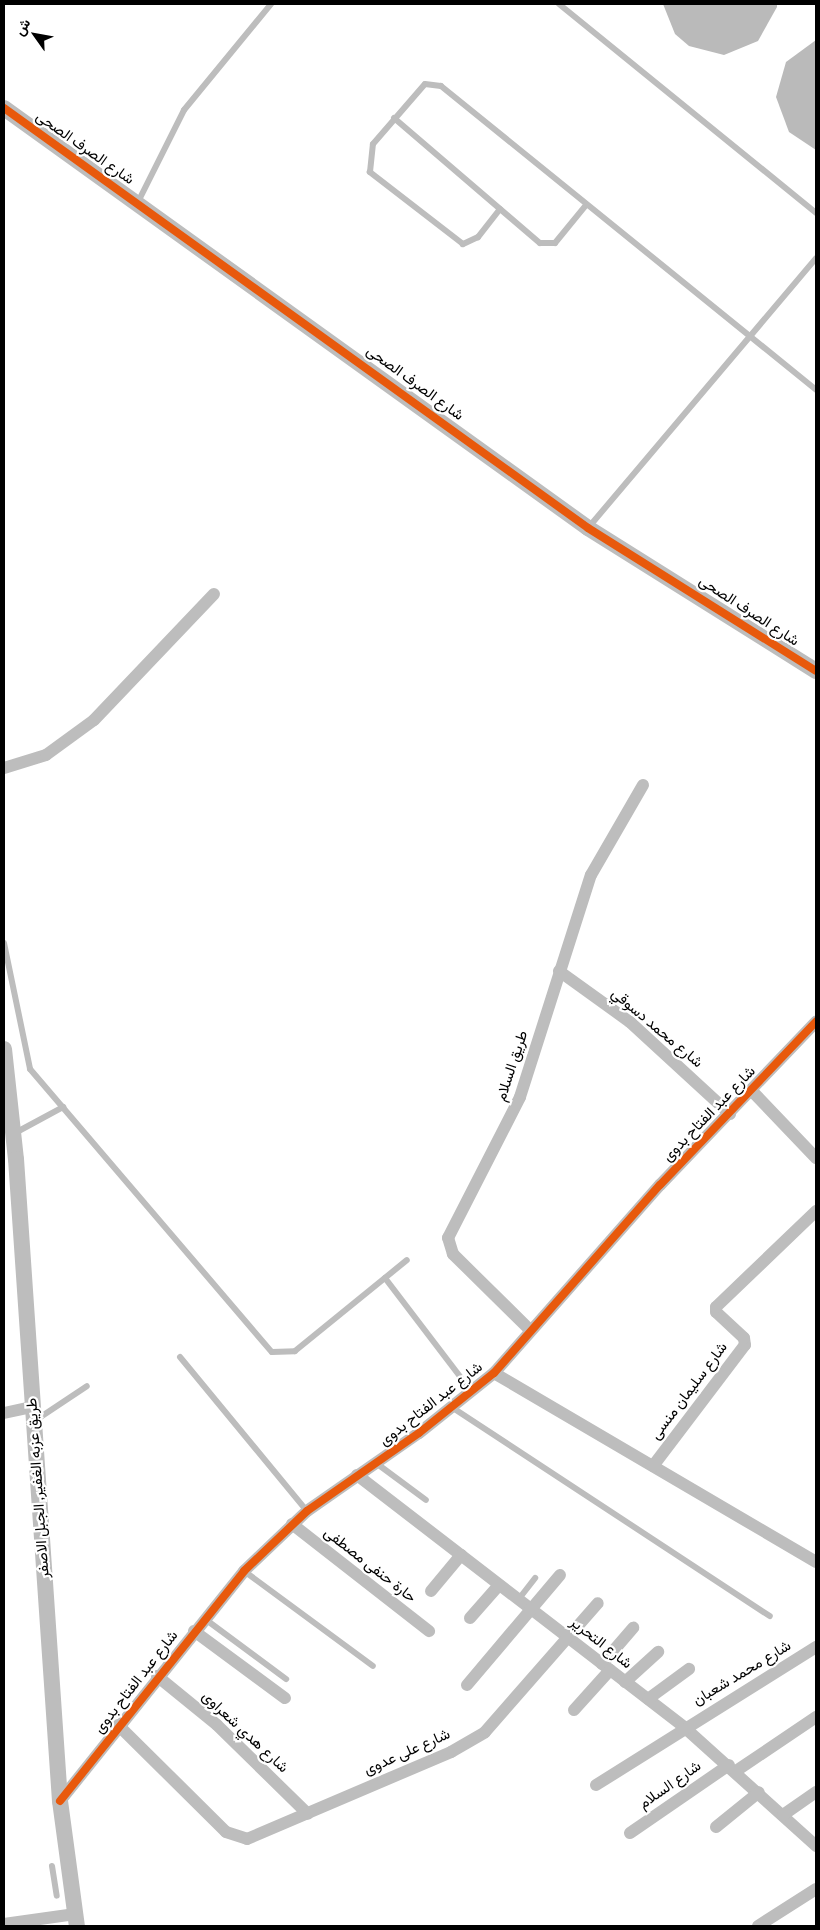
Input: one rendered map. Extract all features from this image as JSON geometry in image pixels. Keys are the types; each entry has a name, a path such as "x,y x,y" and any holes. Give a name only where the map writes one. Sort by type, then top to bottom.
{"street":[{"name":"شارع الصرف الصحى","path":"4,108 138,202 588,528 816,671"},
{"path":"4,768 46,755 94,720 214,594"},
{"name":"طريق السلام","path":"529,1330 453,1254 448,1238 520,1097 591,875 643,785"},
{"name":"شارع محمد دسوقي","path":"559,971 630,1022 730,1114"},
{"name":"شارع عبد الفتاح بدوى","path":"60,1801 157,1676 244,1570 307,1511 453,1408 494,1373 529,1330 816,1022"},
{"name":"طريق عزبه الغفير, الجبل الاصفر","path":"4,1049 7,1096 14,1134 10,1160 32,1415 60,1801 76,1920"},
{"path":"752,1091 816,1158"},
{"name":"شارع سليمان منسى","path":"653,1466 745,1345 744,1338 716,1312 716,1306 816,1210"},
{"name":"شارع عبد الفتاح بدوى","path":"494,1373 816,1562"},
{"path":"4,1413 32,1415"},
{"name":"شارع التحرير","path":"357,1475 684,1727 732,1768 816,1846"},
{"name":"حارة حنفى مصطفى","path":"292,1524 429,1631"},
{"path":"430,1591 461,1555"},
{"path":"467,1685 560,1575"},
{"path":"470,1618 499,1585"},
{"name":"شارع على عدوى","path":"118,1726 226,1832 247,1839 451,1752 485,1732 569,1639 598,1603"},
{"path":"574,1710 633,1628"},
{"path":"194,1630 286,1698"},
{"name":"شارع محمد شعبان","path":"596,1784 684,1727 816,1647"},
{"path":"625,1682 658,1652"},
{"path":"648,1699 689,1669"},
{"name":"شارع هدي شعراوى","path":"157,1676 202,1712 308,1814"},
{"name":"شارع السلام","path":"630,1833 816,1717"},
{"path":"716,1827 758,1792"},
{"path":"783,1814 816,1792"},
{"path":"758,1926 816,1889"},
{"path":"4,1924 76,1920"}],"lane":[{"path":"138,202 184,110 271,4"},
{"path":"559,4 816,213"},
{"path":"500,209 478,237 462,244 375,180 369,153 394,118 425,84 441,86 816,390"},
{"path":"394,118 500,209 548,245 562,237 586,204"},
{"path":"588,528 816,258"},
{"path":"4,943 26,1063 272,1352 295,1351 407,1260"},
{"path":"14,1134 63,1107"},
{"path":"385,1278 472,1392"},
{"path":"180,1357 307,1511"},
{"path":"32,1415 87,1386"},
{"path":"453,1408 770,1616"},
{"path":"376,1463 426,1500"},
{"path":"244,1570 373,1666"},
{"path":"518,1600 535,1578"},
{"path":"204,1618 286,1679"},
{"path":"52,1866 56,1896"},
{"path":"54,1878 71,1876"}],"shaded area":[{"path":"663,4 777,4 777,7 758,41 724,55 689,46 675,34"},
{"path":"816,40 816,150 789,132 776,97 786,62"}],"cycle path":[{"path":"4,108 588,528 816,671"},
{"path":"60,1801 244,1571 307,1511 419,1433 494,1373 660,1185 816,1022"}]}
